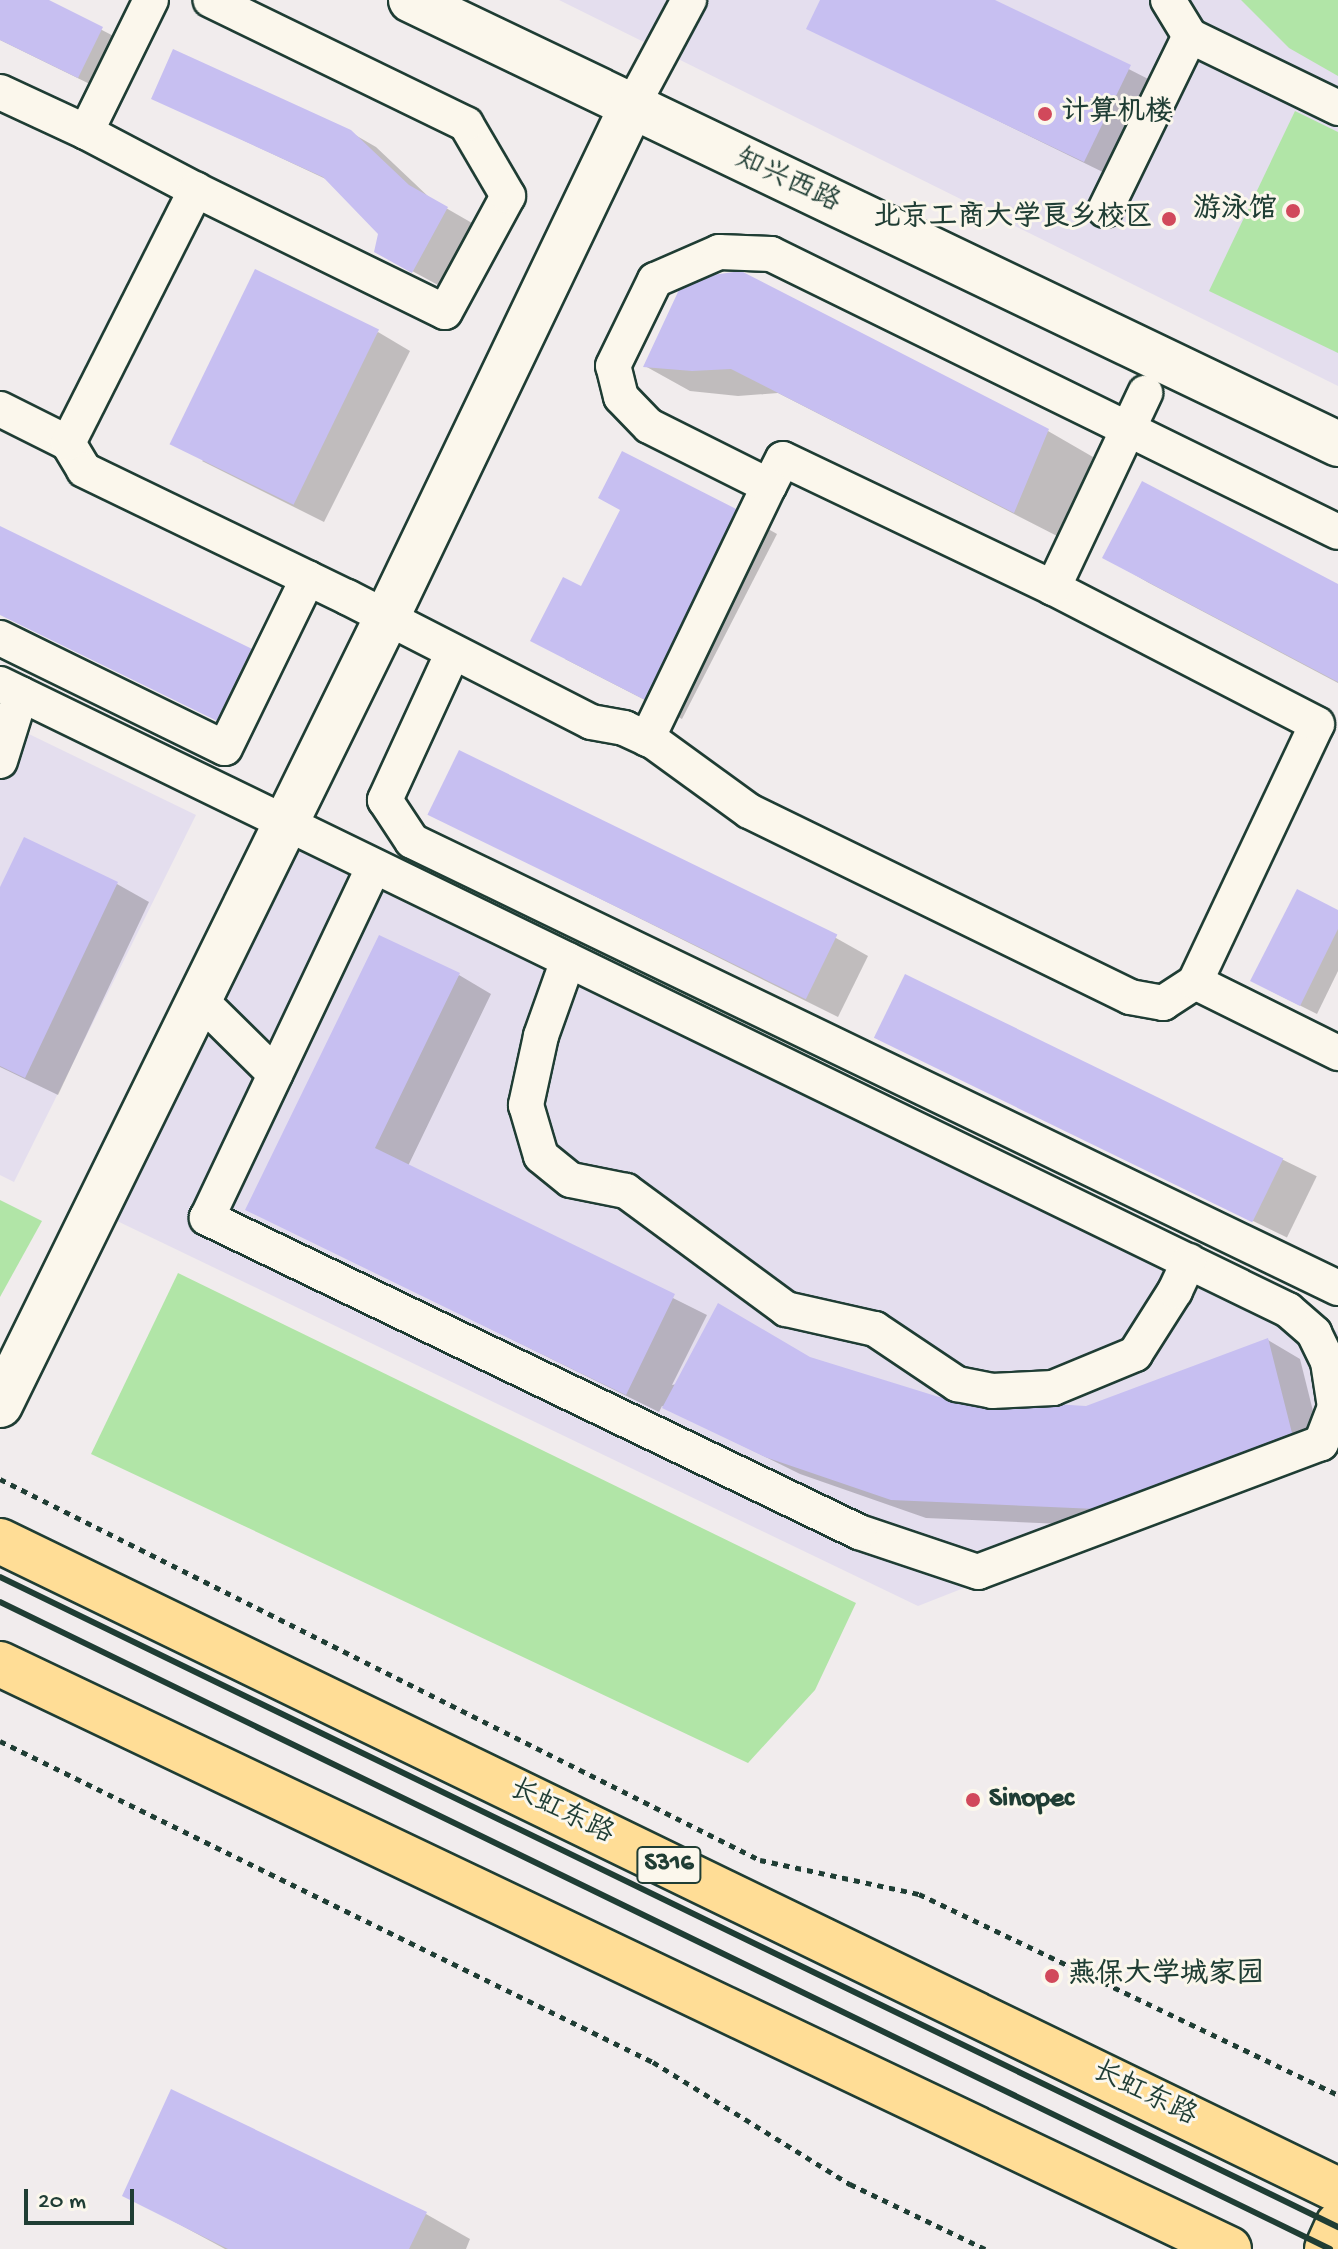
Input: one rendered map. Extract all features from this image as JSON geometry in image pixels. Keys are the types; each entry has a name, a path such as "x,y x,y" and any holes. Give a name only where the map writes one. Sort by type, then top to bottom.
{"main road":[{"name":"长虹东路","path":"0,1541 1338,2190"},
{"path":"0,1664 1229,2249"},
{"path":"1327,2249 1338,2224"}],"street":[{"path":"86,132 151,0"},
{"path":"0,92 445,312 508,196 466,124 211,0"},
{"name":"知兴西路","path":"411,0 1338,444"},
{"path":"0,1405 386,619 631,108 689,0"},
{"path":"1168,0 1190,36 1338,108"},
{"path":"1105,210 1190,36"},
{"path":"68,443 196,190"},
{"path":"769,486 649,426 621,397 613,366 655,280 719,252 771,254 1338,532"},
{"path":"1053,588 1145,393"},
{"path":"0,409 68,443 84,470 308,578 591,722 624,728 647,739 749,811 1130,997 1163,1003 1195,982 1328,729 1053,588 783,459 647,739"},
{"path":"0,638 225,748 308,578"},
{"path":"453,652 385,800 412,841 1338,1288"},
{"path":"0,761 10,689 1288,1310 1314,1333 1328,1362 1335,1407 1321,1443 978,1572 859,1532 207,1218 374,867"},
{"path":"568,960 541,1036 526,1105 541,1156 571,1180 626,1191 786,1309 875,1329 957,1384 992,1391 1053,1388 1135,1354 1175,1291 1189,1261"},
{"path":"1195,982 1338,1053"},
{"path":"199,999 275,1074"}],"path":[{"name":"长虹东路","path":"0,1479 760,1860 919,1894 1338,2095"},
{"path":"0,1741 653,2062 850,2184 985,2249"}],"shaded area":[{"name":"北京工商大学良乡校区","path":"559,0 1338,0 1338,386 664,52"},
{"path":"0,720 196,815 14,1182 0,1175"},
{"path":"309,823 1338,1332 1338,1441 918,1606 115,1220"}],"green space":[{"path":"1241,0 1338,0 1338,76 1289,48"},
{"name":"游泳馆","path":"1295,111 1338,132 1338,353 1209,291"},
{"path":"0,1200 42,1221 0,1297"},
{"path":"178,1273 856,1603 815,1690 748,1763 91,1454"}],"building":[{"path":"0,0 49,0 103,27 78,78 0,40"},
{"name":"计算机楼","path":"820,0 995,0 1131,65 1084,162 806,29"},
{"path":"173,49 351,130 409,185 448,207 412,273 374,252 378,234 323,177 151,99"},
{"path":"255,269 379,329 294,505 170,444"},
{"path":"741,271 1049,429 1014,513 731,369 692,371 643,367 684,279"},
{"path":"622,451 746,514 649,702 530,641 563,577 581,586 620,510 598,498"},
{"path":"1142,481 1338,584 1338,682 1102,558"},
{"path":"0,526 252,649 217,721 0,615"},
{"path":"459,750 837,935 806,999 427,815"},
{"path":"24,837 118,882 25,1078 0,1066 0,887"},
{"path":"1297,889 1338,910 1338,929 1300,1006 1250,981"},
{"path":"379,935 460,973 375,1148 675,1294 626,1395 245,1210"},
{"path":"905,974 1283,1159 1252,1222 874,1038"},
{"path":"718,1303 810,1357 939,1397 1086,1406 1268,1338 1292,1433 1096,1509 891,1500 765,1457 662,1408"},
{"path":"171,2089 427,2212 409,2249 228,2249 122,2196"}],"railway":[{"path":"0,1577 1338,2227"},
{"path":"0,1602 1330,2249"}],"place":[{"name":"计算机楼","path":"1045,114"},
{"name":"游泳馆","path":"1293,211"},
{"name":"北京工商大学良乡校区","path":"1169,219"},
{"name":"Sinopec","path":"973,1800"},
{"name":"燕保大学城家园","path":"1052,1976"}]}
